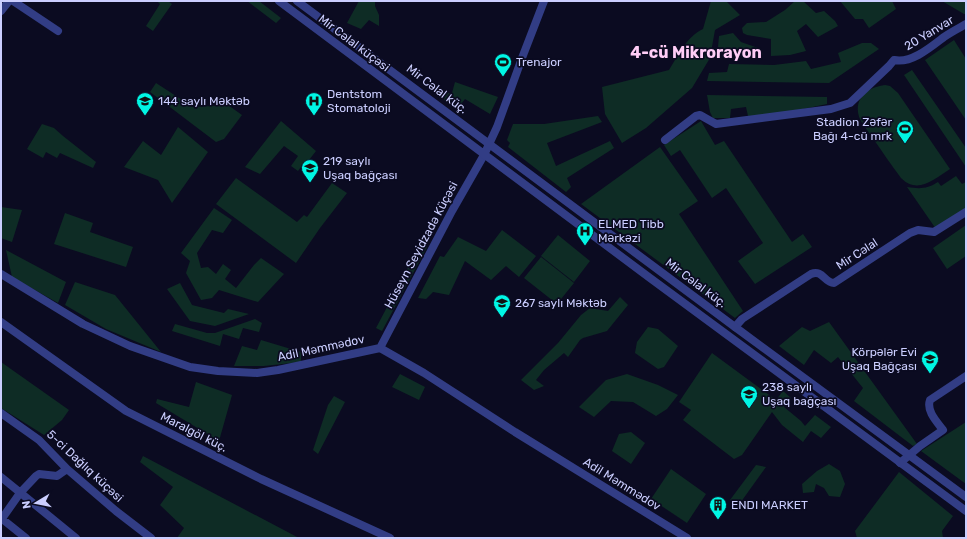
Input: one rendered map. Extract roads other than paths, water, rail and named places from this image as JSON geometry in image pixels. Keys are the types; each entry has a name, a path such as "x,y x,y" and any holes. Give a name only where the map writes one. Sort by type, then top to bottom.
{"street":[{"path":"1,11 9,1"},
{"path":"13,1 58,31"},
{"name":"Mir Cəlal küçəsi","path":"279,1 472,147"},
{"name":"Mir Cəlal küç.","path":"297,1 966,497"},
{"name":"Hüseyn Seyidzadə Küçəsi","path":"380,348 452,211 490,144 544,1"},
{"name":"20 Yanvar","path":"665,140 696,116 700,115 716,124 826,110 850,103 894,60 906,60 931,47 966,24"},
{"name":"Mir Cəlal küç.","path":"472,147 966,511"},
{"name":"Mir Cəlal","path":"735,327 742,319 811,274 817,272 821,274 827,282 834,283 914,231 934,232 966,212"},
{"name":"Adil Məmmədov","path":"1,274 83,324 130,346 190,367 218,371 257,373 278,370 380,348 424,373 515,432 686,538"},
{"name":"Maralgöl küç.","path":"1,322 126,410 261,479 390,538"},
{"path":"900,463 908,455 943,430 930,411 930,400 966,376"},
{"name":"5-ci Dağlıq küçəsi","path":"1,414 39,440 67,469 150,538"},
{"path":"26,538 1,519 20,493 40,474 57,476 67,469"},
{"path":"1,477 76,538"}],"place":[{"name":"Trenajor","path":"503,77"},
{"name":"144 saylı Məktəb","path":"145,116"},
{"name":"Dentstom Stomatoloji","path":"314,116"},
{"name":"Stadion Zəfər Bağı 4-cü mrk","path":"905,144"},
{"name":"219 saylı Uşaq bağçası","path":"310,183"},
{"name":"ELMED Tibb Mərkəzi","path":"585,246"},
{"name":"267 saylı Məktəb","path":"502,318"},
{"name":"Körpələr Evi Uşaq Bağçası","path":"930,374"},
{"name":"238 saylı Uşaq bağçası","path":"749,409"},
{"name":"ENDI MARKET","path":"718,520"}],"district":[{"name":"4-cü Mikrorayon","path":"696,52"}]}
